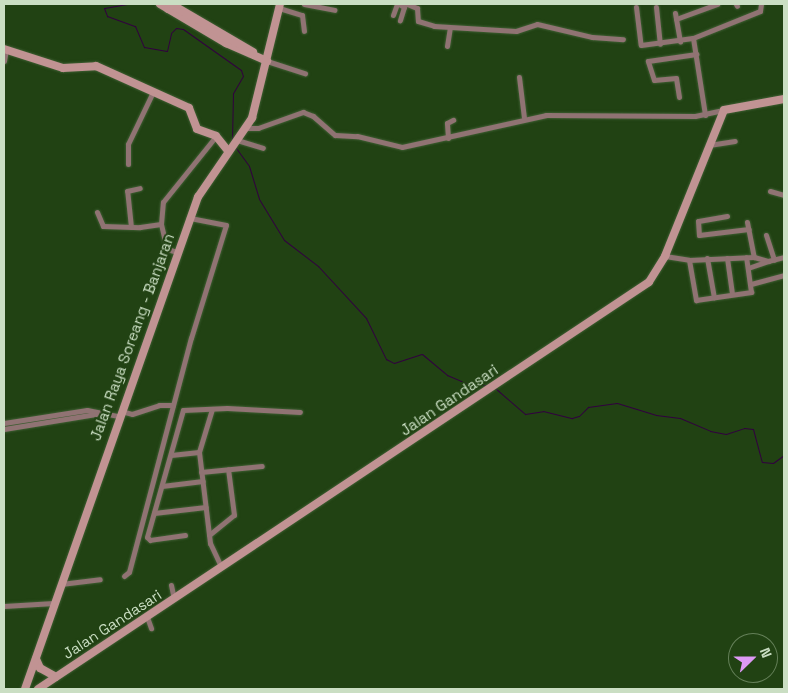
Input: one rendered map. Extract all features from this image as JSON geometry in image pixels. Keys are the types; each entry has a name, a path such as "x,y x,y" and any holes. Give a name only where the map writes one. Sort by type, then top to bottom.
{"street":[{"path":"160,4 169,6 255,56 305,73"},
{"path":"304,4 334,10"},
{"path":"393,15 398,4 404,7 400,20"},
{"path":"408,4 417,8 420,22 450,28 519,31 537,24 592,37 623,39"},
{"path":"676,19 718,4"},
{"path":"636,7 641,45 680,42 693,38 760,11 761,4"},
{"path":"280,6 302,14 304,31"},
{"name":"Jalan Raya Soreang - Banjaran","path":"25,689 119,414 189,218 206,180 247,128 257,104 280,6"},
{"path":"656,7 660,44"},
{"path":"675,13 680,42"},
{"path":"447,46 450,28"},
{"path":"693,38 705,115"},
{"path":"4,61 5,49 63,68 96,66 152,94 189,108 196,129 216,136 233,145 262,148"},
{"path":"680,97 676,78 654,80 648,61 696,54"},
{"path":"519,77 524,118"},
{"path":"128,164 128,144 152,94"},
{"path":"247,128 267,125 303,112 313,116 335,135 357,136 382,144 402,147 448,138 524,118 552,114 705,115 784,99"},
{"name":"Jalan Gandasari","path":"38,689 485,394 649,282 665,256 724,110"},
{"path":"448,138 447,123 453,120"},
{"path":"176,252 167,249 161,224 163,202 216,136"},
{"path":"709,145 735,141"},
{"path":"131,227 127,191 140,188"},
{"path":"770,191 784,195"},
{"path":"97,212 102,226 131,227 161,224"},
{"path":"727,216 698,221 699,235 748,229"},
{"path":"124,576 129,572 173,405 226,225 189,218"},
{"path":"747,222 754,257"},
{"path":"766,234 771,260"},
{"path":"665,256 689,260 754,257 771,260"},
{"path":"748,268 784,257"},
{"path":"707,258 714,297"},
{"path":"727,258 732,294"},
{"path":"689,260 695,300 751,292 746,258"},
{"path":"751,284 784,275"},
{"path":"4,429 87,410 97,414 132,414 159,405 173,405"},
{"path":"212,408 199,452 209,534 213,552 221,567"},
{"path":"185,535 148,539 183,410 212,408 300,412"},
{"path":"4,423 41,420"},
{"path":"171,455 199,452"},
{"path":"202,472 262,466"},
{"path":"209,534 234,516 228,469"},
{"path":"162,486 202,481"},
{"path":"154,513 206,507"},
{"path":"60,584 100,579"},
{"path":"171,585 174,599"},
{"path":"4,606 54,603"},
{"path":"148,617 150,628"},
{"name":"Jalan Gandasari","path":"36,659 40,668 56,677"}],"waterway":[{"path":"127,4 104,8 107,16 135,26 144,47 167,51 171,33 176,28 183,29 241,70 243,76 233,93 232,142"},
{"path":"236,148 249,166 259,199 284,240 318,266 366,318 386,359 394,363 422,354 447,375 471,385 489,385"},
{"path":"495,388 525,414 543,411 572,418 579,416 588,407 617,403 656,415 680,418 710,431 726,434 744,428 753,429 762,462 773,463 784,455"}]}
